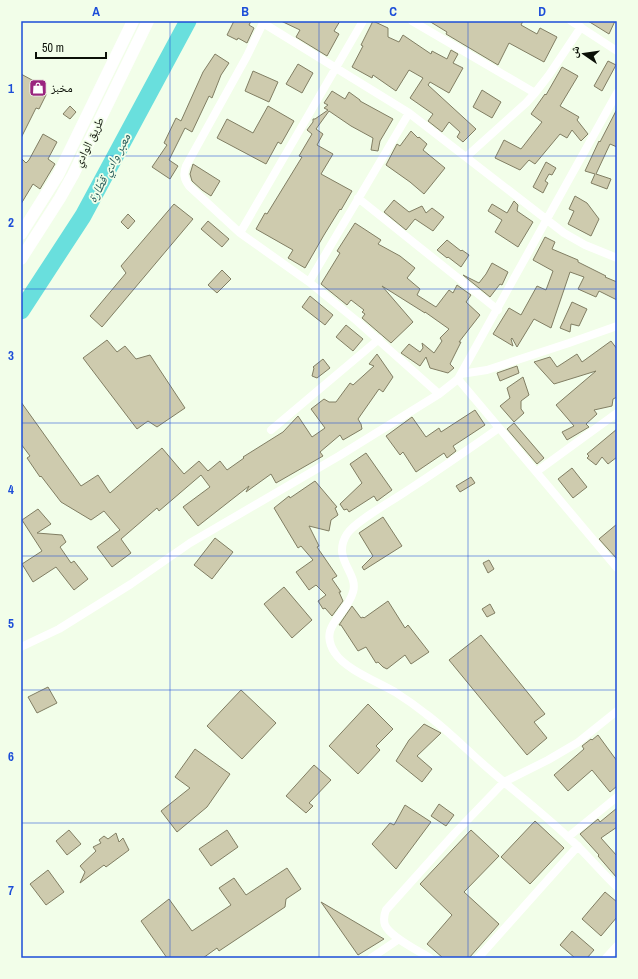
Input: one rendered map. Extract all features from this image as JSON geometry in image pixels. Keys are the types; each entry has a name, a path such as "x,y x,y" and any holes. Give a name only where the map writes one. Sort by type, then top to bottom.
{"main road":[{"name":"طريق الوادي","path":"21,234 51,187 73,147 133,21"},
{"name":"طريق الوادي","path":"21,259 60,198 84,152 146,22"},
{"path":"73,147 84,152"}],"street":[{"path":"240,233 363,21"},
{"path":"412,21 536,93"},
{"path":"570,21 617,51"},
{"path":"440,394 379,339 309,282 240,233 189,186 185,180 184,171 264,22 409,113 564,233 578,241 617,258"},
{"path":"466,156 536,93 581,27"},
{"path":"21,647 59,629 131,584 190,543 339,456 440,394 460,377 617,94"},
{"path":"309,282 409,113"},
{"path":"358,198 498,310"},
{"path":"460,377 487,370 617,326"},
{"path":"271,430 379,339"},
{"path":"460,377 499,428 617,568"},
{"path":"536,472 617,413"},
{"path":"499,428 429,477 361,521 348,532 342,546 342,557 352,579 354,590 350,601 330,629 328,636 329,641 336,654 350,667 397,693 427,714 568,837 616,883"},
{"path":"430,958 399,940 386,926 384,918 386,910 450,838 504,782 548,760 577,743 617,711"},
{"path":"568,837 617,797"},
{"path":"478,958 578,846"},
{"path":"374,957 399,940"},
{"path":"606,958 617,946"}],"building":[{"path":"234,21 251,21 249,25 254,28 247,43 238,38 237,40 227,35"},
{"path":"281,21 340,21 334,31 339,34 327,56 296,37 300,30"},
{"path":"373,21 388,28 388,37 399,42 403,35 431,54 432,51 447,59 451,50 458,54 453,63 463,68 449,93 430,82 428,85 476,129 463,142 457,137 460,132 449,122 442,132 428,121 433,114 410,98 423,78 409,70 396,91 373,75 372,78 352,67 363,46 361,45"},
{"path":"429,21 523,21 521,25 537,34 540,28 557,37 544,62 509,43 498,65 446,34 447,32"},
{"path":"588,21 615,21 609,34"},
{"path":"215,54 229,63 221,75 212,98 209,96 192,132 185,128 169,160 178,166 170,179 152,167 167,145 164,143 176,118 181,121 203,72"},
{"path":"608,61 616,65 602,91 594,86"},
{"path":"298,64 313,73 302,93 286,84"},
{"path":"562,67 578,76 560,106 579,117 577,120 588,134 581,141 572,130 567,138 560,134 535,164 529,160 520,170 495,158 504,140 521,149 542,122 531,114 545,94 546,95"},
{"path":"253,71 278,82 269,102 245,91"},
{"path":"21,74 43,86 46,95 39,109 36,108 21,138"},
{"path":"482,90 501,102 492,118 473,107"},
{"path":"332,91 345,99 349,92 360,101 393,119 380,141 378,151 371,150 373,138 351,126 329,111 316,129 323,134 317,145 333,154 321,174 352,191 305,268 288,258 293,250 256,229 302,157 299,156 312,134 307,130 313,122 313,119 328,110 324,108 328,105 324,103"},
{"path":"70,106 76,112 70,119 63,114"},
{"path":"268,106 294,121 281,144 278,142 266,164 217,138 227,119 253,133"},
{"path":"617,109 617,147 610,144 596,174 611,179 607,189 591,183 595,174 585,171 599,141 600,142"},
{"path":"411,131 427,144 423,150 445,168 424,194 386,165 397,144 400,146"},
{"path":"43,134 57,142 48,159 55,164 40,189 33,184 21,204 21,158 26,163 29,160"},
{"path":"546,162 556,168 552,175 549,174 545,181 548,183 543,193 533,187"},
{"path":"193,164 220,181 211,196 192,181 190,174"},
{"path":"575,196 587,203 599,219 591,236 568,224 574,211 569,209"},
{"path":"394,200 409,212 422,206 426,213 432,208 444,217 433,231 415,219 406,230 384,212"},
{"path":"514,201 518,205 517,211 533,222 518,247 495,232 502,220 488,211 492,204 507,213"},
{"path":"174,204 193,219 102,327 90,316 126,273 121,266"},
{"path":"128,214 135,221 128,229 121,222"},
{"path":"208,221 229,239 222,247 201,229"},
{"path":"355,223 381,240 378,244 400,256 415,268 407,278 420,289 417,295 436,307 449,290 453,293 457,285 471,295 466,302 480,315 459,342 461,342 450,364 454,368 448,373 430,368 426,357 420,366 401,353 409,344 420,352 423,348 422,343 434,353 442,341 440,338 449,329 425,312 382,286 413,322 391,343 362,318 365,314 362,312 364,310 351,300 347,305 321,284 340,253 337,251"},
{"path":"545,237 555,242 552,249 578,260 578,262 617,282 617,300 599,291 596,297 578,289 584,277 570,272 551,328 534,319 517,347 512,338 511,339 513,346 493,334 509,308 521,315 537,286 546,290 553,271 533,260"},
{"path":"447,240 461,251 462,250 469,255 461,267 437,250"},
{"path":"492,263 508,272 502,285 500,284 490,297 463,275 479,283"},
{"path":"222,270 231,279 217,293 208,285"},
{"path":"310,296 333,315 325,325 302,307"},
{"path":"572,302 587,309 579,326 571,324 570,332 560,328"},
{"path":"346,325 363,339 353,351 336,337"},
{"path":"107,340 117,352 125,346 136,359 150,355 185,408 157,427 148,421 137,429 83,358"},
{"path":"611,341 617,349 617,397 613,399 612,406 594,410 597,414 586,424 589,427 567,440 562,432 574,426 556,405 596,371 554,384 534,362 550,357 557,367 577,354 582,362"},
{"path":"377,354 393,377 383,392 379,389 358,419 362,429 343,440 340,435 320,452 323,456 276,483 271,474 246,492 249,486 198,526 183,507 210,487 201,475 159,511 157,508 121,539 131,553 112,567 97,547 120,530 104,511 91,520 61,502 41,476 40,477 27,458 30,456 21,444 21,402 81,486 98,475 110,493 162,448 184,474 199,461 208,471 220,461 227,470 244,458 243,457 283,432 298,416 312,437 325,428 311,409 324,399 329,402 336,402 350,383 353,385 374,366 369,364"},
{"path":"323,359 330,368 317,378 312,376 313,367"},
{"path":"517,366 519,373 500,381 497,373"},
{"path":"523,377 529,395 521,401 521,409 524,413 514,422 500,406 510,398 507,388"},
{"path":"475,410 485,425 453,446 456,451 447,458 444,453 416,472 403,452 400,455 386,436 412,417 426,437 439,428 441,432"},
{"path":"514,423 544,458 537,464 507,429"},
{"path":"617,429 617,457 608,464 602,457 596,465 587,458 589,456 587,454"},
{"path":"366,453 392,490 377,501 374,496 349,512 347,509 344,510 340,504 362,483 350,464"},
{"path":"572,468 587,487 573,498 558,479"},
{"path":"471,477 475,483 460,492 456,486"},
{"path":"315,481 337,507 335,508 338,515 331,520 329,531 309,526 319,546 317,547 337,576 332,579 341,592 339,592 343,601 332,616 325,608 323,609 318,601 326,595 316,585 309,590 296,572 313,560 301,546 298,548 274,508 289,496 290,498"},
{"path":"38,509 51,524 37,533 62,535 66,542 60,547 71,563 74,561 88,579 74,590 56,567 33,582 22,564 42,551 22,520"},
{"path":"383,517 402,546 364,570 362,567 373,556 359,533"},
{"path":"617,524 617,559 599,539"},
{"path":"215,538 233,552 212,579 194,565"},
{"path":"489,560 494,569 488,573 483,563"},
{"path":"284,587 312,620 292,638 264,604"},
{"path":"388,601 405,628 408,625 429,652 411,664 405,655 387,669 378,662 376,663 366,647 358,651 341,625 339,625 352,606 361,618 364,618"},
{"path":"490,604 495,613 487,617 482,609"},
{"path":"481,635 545,714 534,722 547,738 527,755 449,660"},
{"path":"48,687 57,703 37,713 28,697"},
{"path":"241,690 276,723 242,759 207,726"},
{"path":"368,704 393,729 376,746 380,750 358,774 329,746"},
{"path":"424,724 441,733 417,756 432,769 422,782 396,761 409,740"},
{"path":"598,735 617,761 617,786 610,792 592,770 568,791 554,775 584,749 582,746"},
{"path":"195,749 230,774 207,807 177,832 161,811 190,788 175,777"},
{"path":"314,765 331,780 309,803 313,806 306,813 286,796"},
{"path":"439,804 454,815 446,826 431,816"},
{"path":"405,805 431,822 396,869 372,844 390,823 394,825"},
{"path":"617,808 617,827 601,838 617,856 617,878 580,834 598,819 600,822"},
{"path":"535,821 564,848 530,884 501,857"},
{"path":"69,830 81,844 67,855 56,841"},
{"path":"227,830 238,847 211,866 199,849"},
{"path":"471,830 499,856 464,892 499,924 469,958 443,958 427,944 452,915 420,884"},
{"path":"116,833 119,842 123,838 129,850 106,867 104,865 80,883 85,872 80,866 96,851 93,847 101,843 99,840 104,836 108,839"},
{"path":"287,868 301,889 286,899 285,907 219,951 217,948 203,958 167,958 141,921 169,899 192,931 231,905 219,888 234,878 246,895"},
{"path":"48,870 64,892 46,905 30,884"},
{"path":"605,892 617,902 617,917 601,936 582,919"},
{"path":"321,902 384,939 358,955"},
{"path":"572,931 594,950 587,958 575,958 560,945"}],"waterway":[{"name":"معبر وادي قطّارة","path":"21,311 83,216 188,21"}],"place":[{"name":"مخبز","path":"38,88"}]}
